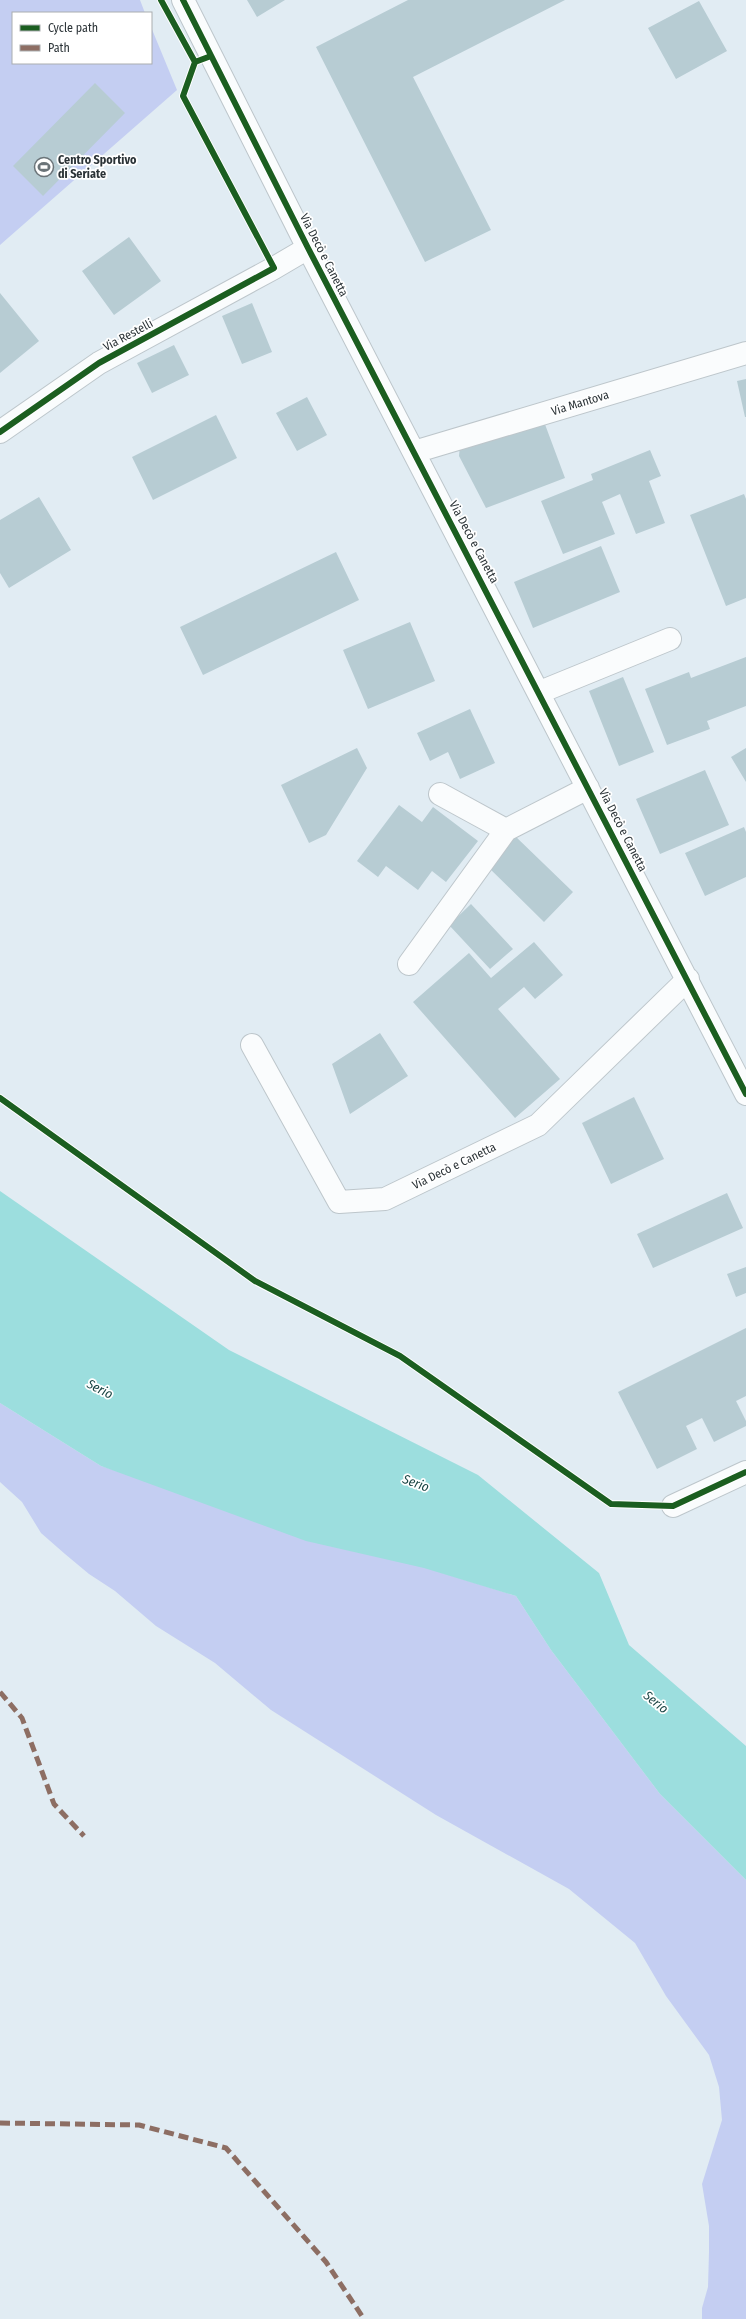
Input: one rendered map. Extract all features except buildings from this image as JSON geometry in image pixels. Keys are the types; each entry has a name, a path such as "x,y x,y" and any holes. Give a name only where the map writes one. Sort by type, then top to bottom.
{"street":[{"name":"Via Decò e Canetta","path":"183,0 308,248 540,692 746,1094"},
{"name":"Via Restelli","path":"0,432 99,363 308,248"},
{"name":"Via Mantova","path":"414,452 746,353"},
{"path":"540,692 670,639"},
{"name":"Via Decò e Canetta","path":"409,964 506,830 588,788"},
{"path":"440,794 506,830"},
{"name":"Via Decò e Canetta","path":"252,1045 339,1202 385,1199 538,1125 688,979"},
{"path":"673,1506 746,1472"}],"shaded area":[{"name":"Centro Sportivo di Seriate","path":"0,0 140,0 145,12 12,12 12,64 152,64 152,29 177,90 0,245"},
{"path":"0,1403 101,1466 516,1596 551,1650 660,1794 746,1880 746,2319 702,2319 702,2308 708,2287 709,2226 702,2184 722,2120 719,2087 709,2055 666,1996 635,1943 569,1889 436,1815 271,1710 215,1663 156,1626 115,1591 89,1574 65,1554 41,1533 22,1502 0,1482"}],"water":[{"name":"Serio","path":"0,1191 229,1350 478,1475 599,1573 629,1645 746,1746 746,1880 660,1794 551,1650 516,1596 424,1568 306,1541 101,1466 0,1403"}],"marked path":[{"path":"0,1692 22,1718 54,1804 84,1836"},
{"path":"0,2123 139,2125 226,2148 326,2262 364,2319"}],"cycle path":[{"path":"161,0 195,62"},
{"path":"183,0 308,248 746,1094"},
{"path":"0,432 99,363 274,268 183,96 195,62 211,56"},
{"path":"0,1098 255,1281 400,1356 611,1504 673,1506 746,1472"}],"place":[{"name":"Centro Sportivo di Seriate","path":"44,167"}]}
